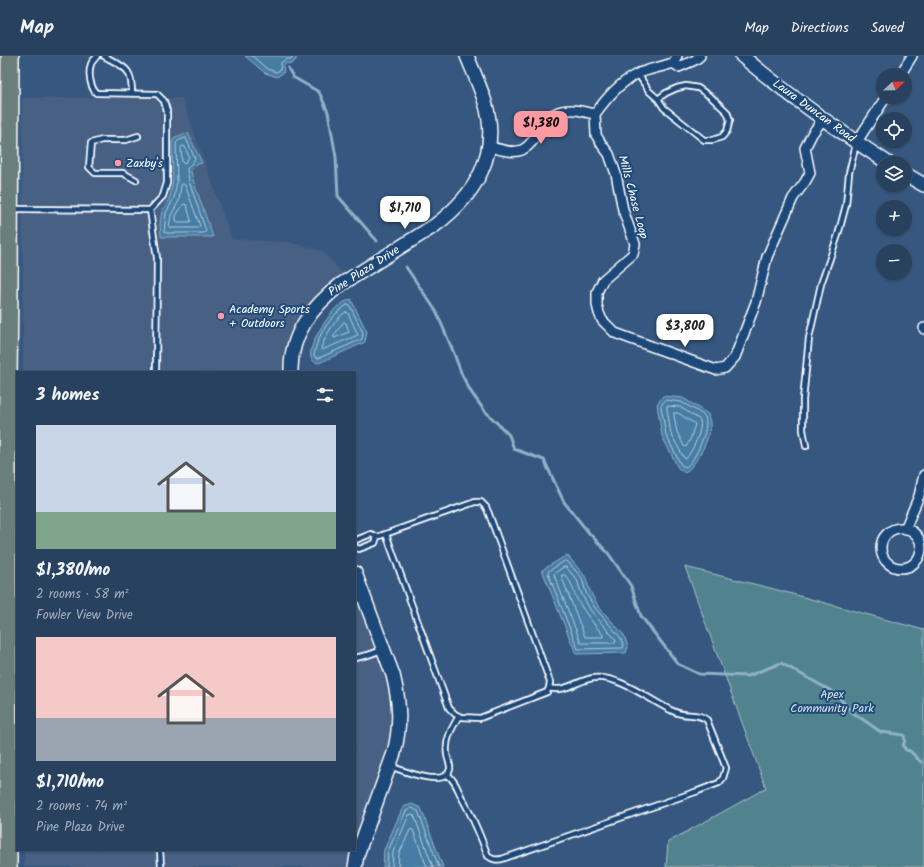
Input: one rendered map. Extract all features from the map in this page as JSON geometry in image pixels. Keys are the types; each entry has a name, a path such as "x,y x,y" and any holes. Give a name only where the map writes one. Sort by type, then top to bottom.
{"highway":[{"path":"8,867 7,656 10,56"},
{"path":"0,589 0,610 7,656"}],"street":[{"name":"Pine Plaza Drive","path":"291,371 295,343 303,324 314,307 340,285 434,226 452,212 467,196 476,183 486,158 488,146 488,124 485,102 467,56"},
{"path":"488,146 510,151 521,150 530,143 544,122 551,115 560,111 571,109 595,114 606,99 616,89 638,74 675,60 679,67 695,60 700,56"},
{"name":"Laura Duncan Road","path":"742,56 764,75 823,119 877,156"},
{"path":"904,68 912,56"},
{"path":"856,143 881,104"},
{"name":"Mills Chase Loop","path":"595,114 596,135 609,154 614,167 623,210 635,244 633,254 603,280 597,292 597,306 599,314 602,320 615,333 716,370 725,368 734,357 756,302 767,257 793,198 810,174 805,148 812,134 823,119"},
{"path":"912,178 924,185"},
{"path":"906,529 919,496 924,475"},
{"path":"899,528 906,529 915,535 919,540 920,552 913,563 901,568 888,563 881,552 881,545 883,539 892,530 899,528"},
{"path":"355,867 359,849 397,740 400,716 396,690 383,649 356,576"}],"lane":[{"path":"9,209 150,210 163,196 167,183 167,111 164,101 157,94 96,93 91,88 90,81 91,64 97,56"},
{"path":"104,56 126,69 131,76 132,94"},
{"path":"638,74 649,91 658,99 664,108 704,140 713,140 722,137 727,131 730,120 727,112 698,88 686,86 678,88 666,93 658,99"},
{"path":"136,180 123,173 95,173 89,167 89,153 91,143 102,140 126,140 138,136"},
{"path":"806,446 803,430 803,400 809,338 821,284 838,235 846,205 849,173 856,143"},
{"path":"150,210 157,258 156,371"},
{"path":"356,540 371,534 377,537 474,502 481,502 486,506 550,682 547,692 480,718 469,718 455,714 449,708 386,534"},
{"path":"356,548 359,549 375,543 377,537"},
{"path":"356,658 383,649"},
{"path":"447,774 454,780 471,813 488,856 496,860 502,860 698,791 720,782 723,778 726,768 707,720 701,715 681,714 606,678 593,678 559,689 549,688"},
{"path":"389,766 421,777 440,778 447,774 450,770 450,765 447,755 447,743 449,733 458,716"},
{"path":"160,851 161,867"}],"shaded area":[{"path":"22,98 182,98 232,239 289,242 323,251 344,275 293,333 286,355 286,371 23,371"},
{"path":"356,590 373,633 392,694 393,724 388,753 356,841"},
{"path":"24,851 353,851 351,867 24,867"}],"green space":[{"name":"Apex Community Park","path":"685,567 774,589 924,630 924,867 666,867 668,842 766,788"}],"water":[{"path":"245,56 296,56 296,60 291,64 287,63 283,66 284,72 277,77 265,73"},
{"path":"188,133 202,163 195,165 191,171 213,237 161,237 160,224 162,211 170,197 173,181 172,142 175,137"},
{"path":"351,299 367,332 365,342 319,363 313,360 311,354 312,346 321,327 337,307"},
{"path":"663,396 683,398 708,414 710,429 706,442 694,464 685,473 678,468 662,436 657,404"},
{"path":"567,555 585,576 590,591 598,606 624,635 628,647 626,653 576,654 542,570"},
{"path":"412,804 421,808 443,867 383,867 384,850 403,807"}],"waterway":[{"path":"288,68 293,77 319,92 328,112 336,157 338,196 377,241"},
{"path":"406,267 436,311 462,375 471,392 484,410 509,435 514,449 544,460 564,502 589,533 608,553 631,586 641,616 678,664 699,674 748,676 781,663 835,693 852,712 881,732 904,735 905,740 903,746 921,762"}],"place":[{"name":"Zaxby's","path":"118,163"},
{"name":"Academy Sports + Outdoors","path":"221,316"}]}
